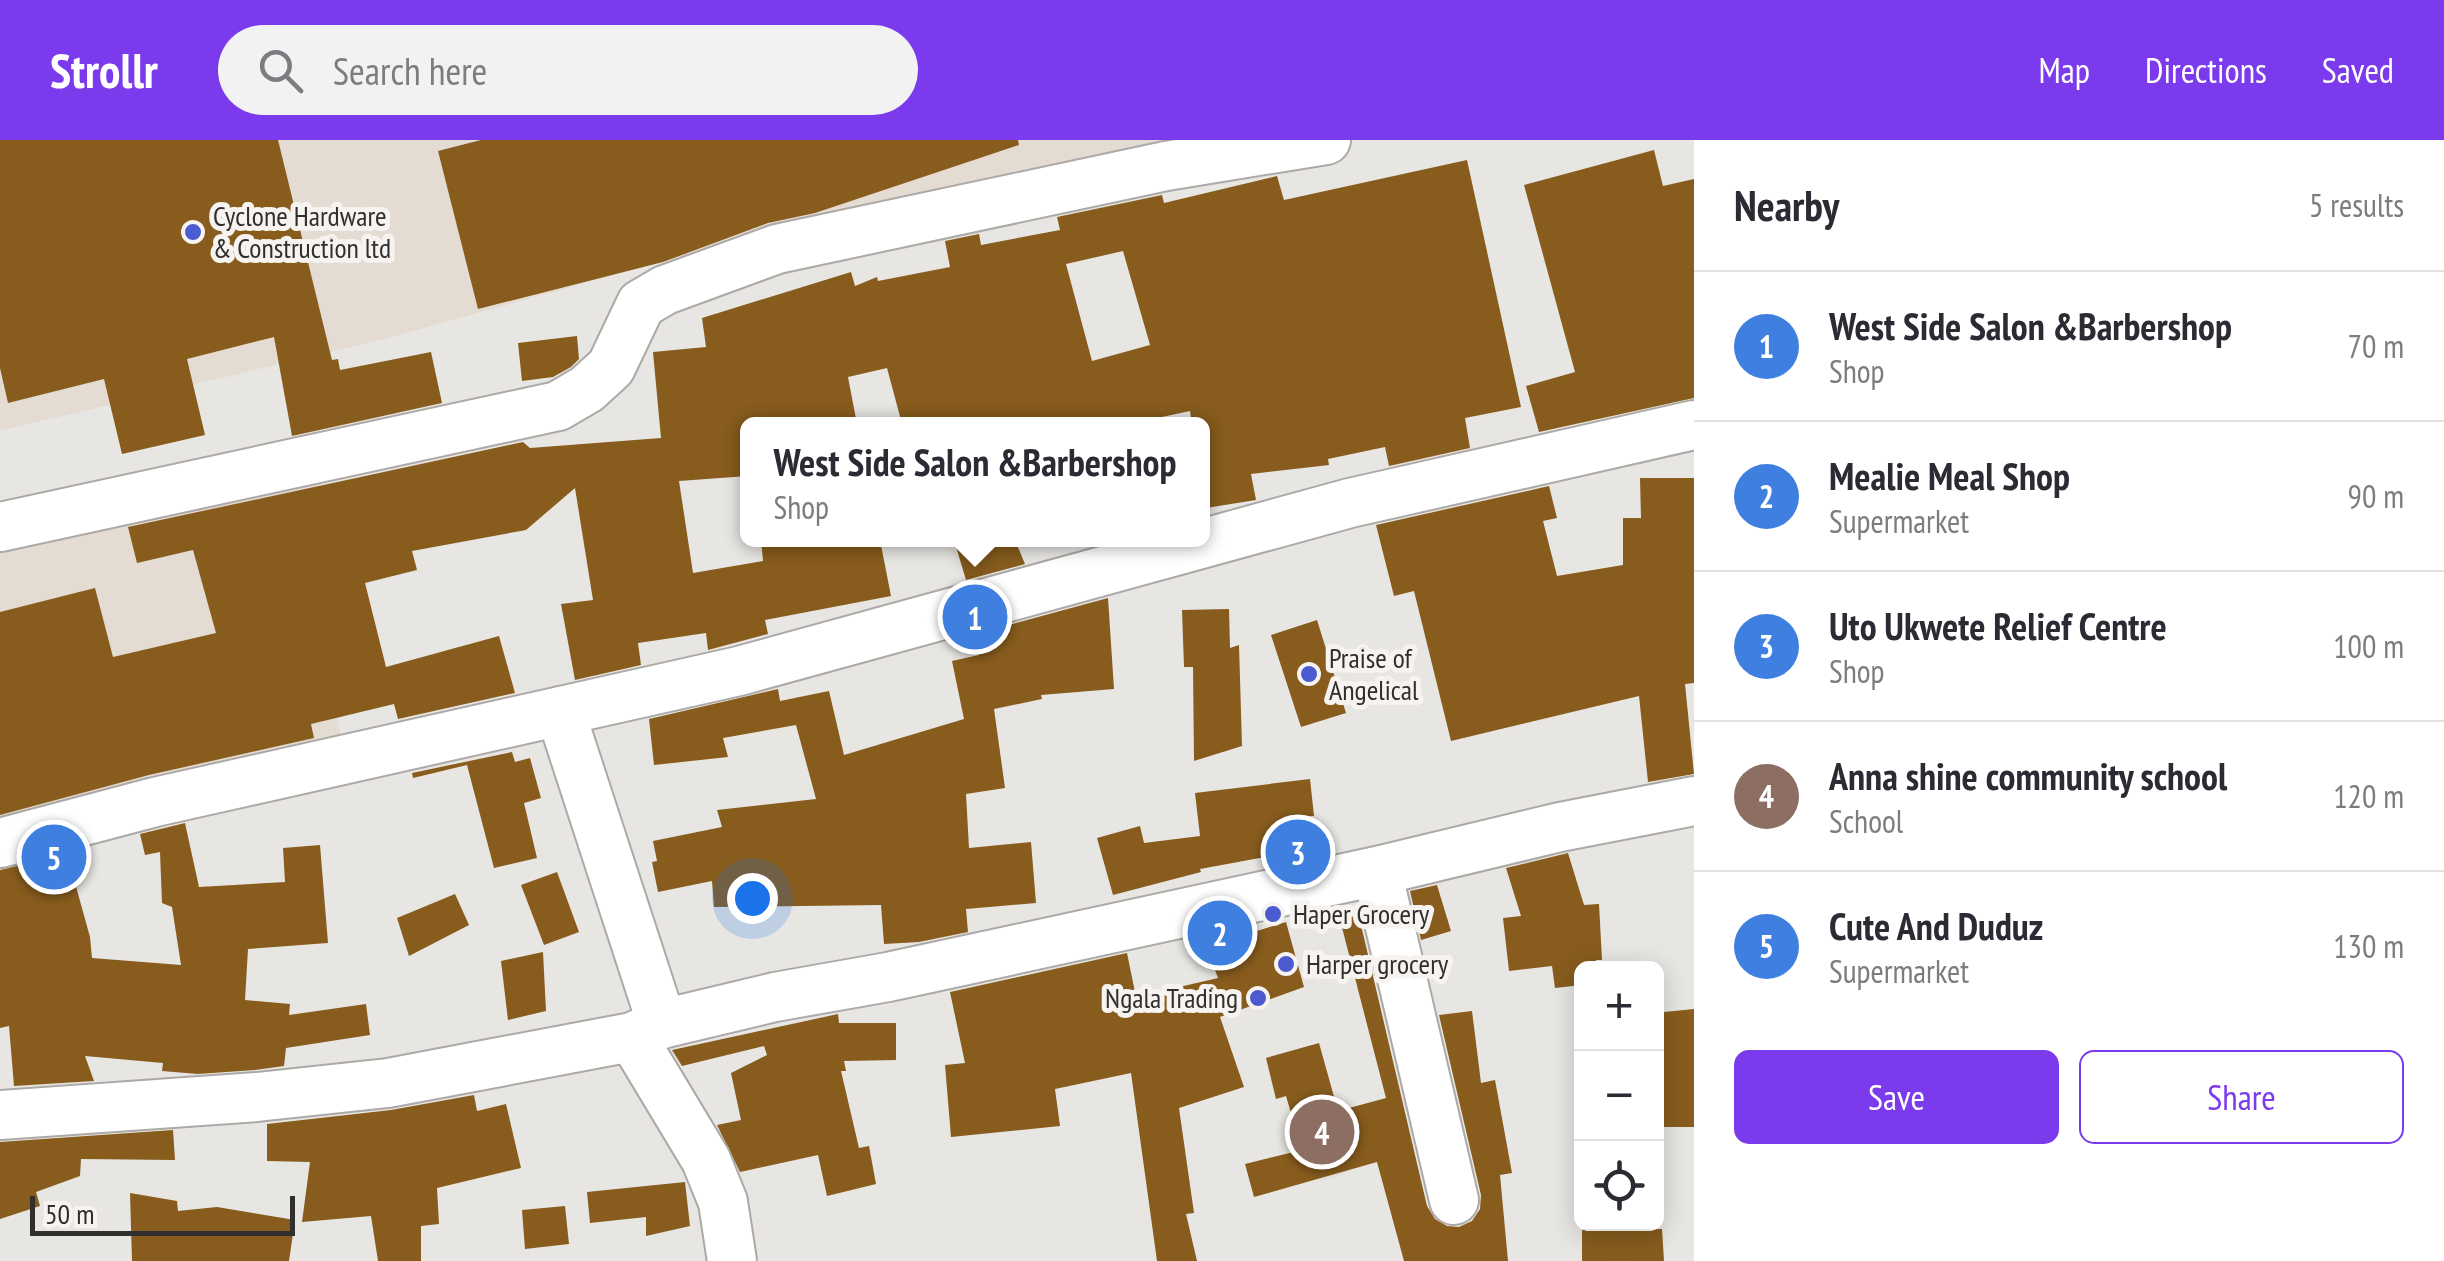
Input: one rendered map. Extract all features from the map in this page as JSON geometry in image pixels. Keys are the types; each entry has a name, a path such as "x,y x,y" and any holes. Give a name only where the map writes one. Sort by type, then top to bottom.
{"street":[{"path":"0,527 558,406 587,389 612,367 641,304 665,290 777,248 1166,166 1326,140"},
{"path":"1210,541 1350,503 1694,426"},
{"path":"0,843 155,802 739,671 1190,547"},
{"path":"560,711 647,1031 723,1202 732,1261"},
{"path":"0,1114 258,1097 388,1083 647,1031 775,997 888,977 1377,871 1560,826 1694,801"},
{"path":"1377,871 1454,1200"}],"shaded area":[{"path":"0,140 1323,140 1261,153 861,206 388,338 0,431"},
{"path":"318,472 316,500 291,516 347,762 0,843 0,527"}],"building":[{"path":"0,140 278,140 332,360 338,359 340,370 431,352 442,403 292,436 274,337 187,359 205,435 122,454 104,379 8,403 0,368"},
{"path":"481,140 1018,140 1019,145 815,213 768,223 663,262 478,309 438,151"},
{"path":"1654,150 1663,186 1694,179 1694,398 1539,432 1526,386 1575,372 1524,185"},
{"path":"1467,160 1521,407 1465,418 1470,448 1389,466 1385,447 1328,459 1329,465 1251,474 1256,500 1210,507 1210,417 1191,417 1190,411 1162,417 900,417 887,368 848,377 856,417 740,417 740,477 679,481 693,573 763,561 762,547 881,547 891,596 765,620 768,634 708,650 706,633 638,643 641,665 575,680 561,604 593,600 575,488 526,530 412,551 417,570 365,583 386,667 499,636 515,693 398,719 394,704 311,724 314,738 149,775 0,815 0,612 95,588 113,657 216,633 193,550 137,563 128,527 523,442 530,448 661,438 653,352 706,347 702,318 851,272 855,286 877,277 878,281 950,267 945,241 979,234 981,245 1060,230 1057,217 1162,195 1164,203 1277,176 1284,200","holes":["1123,251 1150,345 1092,361 1066,264"]},
{"path":"577,336 579,359 571,367 553,377 522,381 518,343"},
{"path":"1640,478 1694,478 1694,683 1685,684 1694,774 1648,782 1639,696 1451,741 1414,591 1394,596 1376,525 1549,486 1557,518 1543,521 1557,576 1623,565 1623,518 1641,518"},
{"path":"956,547 1018,547 1025,564 966,580"},
{"path":"1108,598 1114,689 1041,695 1042,699 994,709 1005,788 966,794 969,848 1031,842 1036,903 966,909 968,932 884,944 881,905 714,907 712,881 658,892 652,862 657,861 653,841 722,827 717,810 816,799 796,725 723,738 728,757 654,765 649,719 778,689 780,701 829,691 844,755 964,719 952,661 979,655 976,634"},
{"path":"1229,609 1230,648 1239,645 1242,746 1194,761 1193,667 1184,667 1182,610"},
{"name":"Praise of Angelical","path":"1317,620 1346,713 1301,727 1271,635"},
{"path":"512,752 515,762 530,758 541,798 524,803 537,858 494,868 467,765 413,778 412,773"},
{"path":"1310,779 1314,816 1300,817 1304,850 1200,869 1201,872 1113,895 1097,838 1140,826 1144,843 1200,836 1195,793"},
{"path":"185,823 199,887 285,882 283,848 320,845 328,943 248,949 245,1000 290,1004 289,1015 366,1004 370,1035 286,1048 284,1066 255,1070 198,1074 162,1071 163,1063 85,1056 94,1081 14,1086 9,1026 0,1028 0,870 67,854 92,958 181,965 172,907 162,903 160,852 145,855 140,834"},
{"path":"1568,853 1584,905 1599,904 1602,960 1574,961 1574,986 1555,988 1552,966 1509,971 1503,918 1521,916 1506,868"},
{"path":"557,872 579,932 544,945 521,885"},
{"path":"1437,885 1451,931 1421,940 1410,891"},
{"path":"455,894 469,925 409,956 397,918"},
{"path":"1357,908 1427,1206 1435,1219 1447,1226 1459,1227 1472,1221 1480,1209 1481,1195 1439,1015 1472,1011 1481,1083 1495,1080 1512,1173 1500,1175 1508,1261 1404,1261 1377,1162 1254,1197 1245,1164 1302,1150 1286,1096 1276,1099 1266,1058 1319,1043 1338,1111 1386,1098 1338,912"},
{"path":"1286,922 1304,987 1220,1017 1244,1087 1179,1108 1194,1213 1186,1214 1197,1261 1157,1261 1131,1073 1055,1089 1060,1126 951,1137 945,1065 965,1063 950,992 1127,953 1136,997 1218,978 1203,937 1255,926 1257,931"},
{"path":"543,952 546,1011 508,1020 501,961"},
{"path":"1694,1009 1694,1127 1664,1127 1664,1012"},
{"path":"838,1014 839,1023 896,1023 896,1060 844,1061 846,1071 841,1071 859,1148 869,1146 876,1184 827,1196 818,1155 740,1172 717,1125 741,1120 731,1073 767,1055 764,1046 682,1066 672,1050"},
{"path":"474,1095 477,1111 506,1104 521,1168 437,1188 439,1224 421,1226 421,1261 378,1261 371,1216 302,1222 310,1162 267,1161 267,1124 391,1110"},
{"path":"173,1130 175,1160 81,1159 80,1176 36,1192 40,1206 0,1219 0,1142"},
{"path":"685,1182 690,1226 646,1236 646,1217 590,1223 587,1192"},
{"path":"130,1193 177,1201 178,1211 217,1207 295,1220 289,1261 132,1261"},
{"path":"565,1206 569,1244 525,1249 522,1210"},
{"path":"1582,1231 1662,1231 1664,1261 1582,1261"}],"place":[{"name":"Cyclone Hardware & Construction ltd","path":"193,232"},
{"name":"West Side Salon &Barbershop","path":"975,617"},
{"name":"Praise of Angelical","path":"1309,674"},
{"name":"Uto Ukwete Relief Centre","path":"1298,852"},
{"name":"Cute And Duduz","path":"54,857"},
{"name":"Haper Grocery","path":"1273,914"},
{"name":"Mealie Meal Shop","path":"1220,933"},
{"name":"Harper grocery","path":"1286,964"},
{"name":"Ngala Trading","path":"1258,998"},
{"name":"Anna shine community school","path":"1322,1132"}]}
